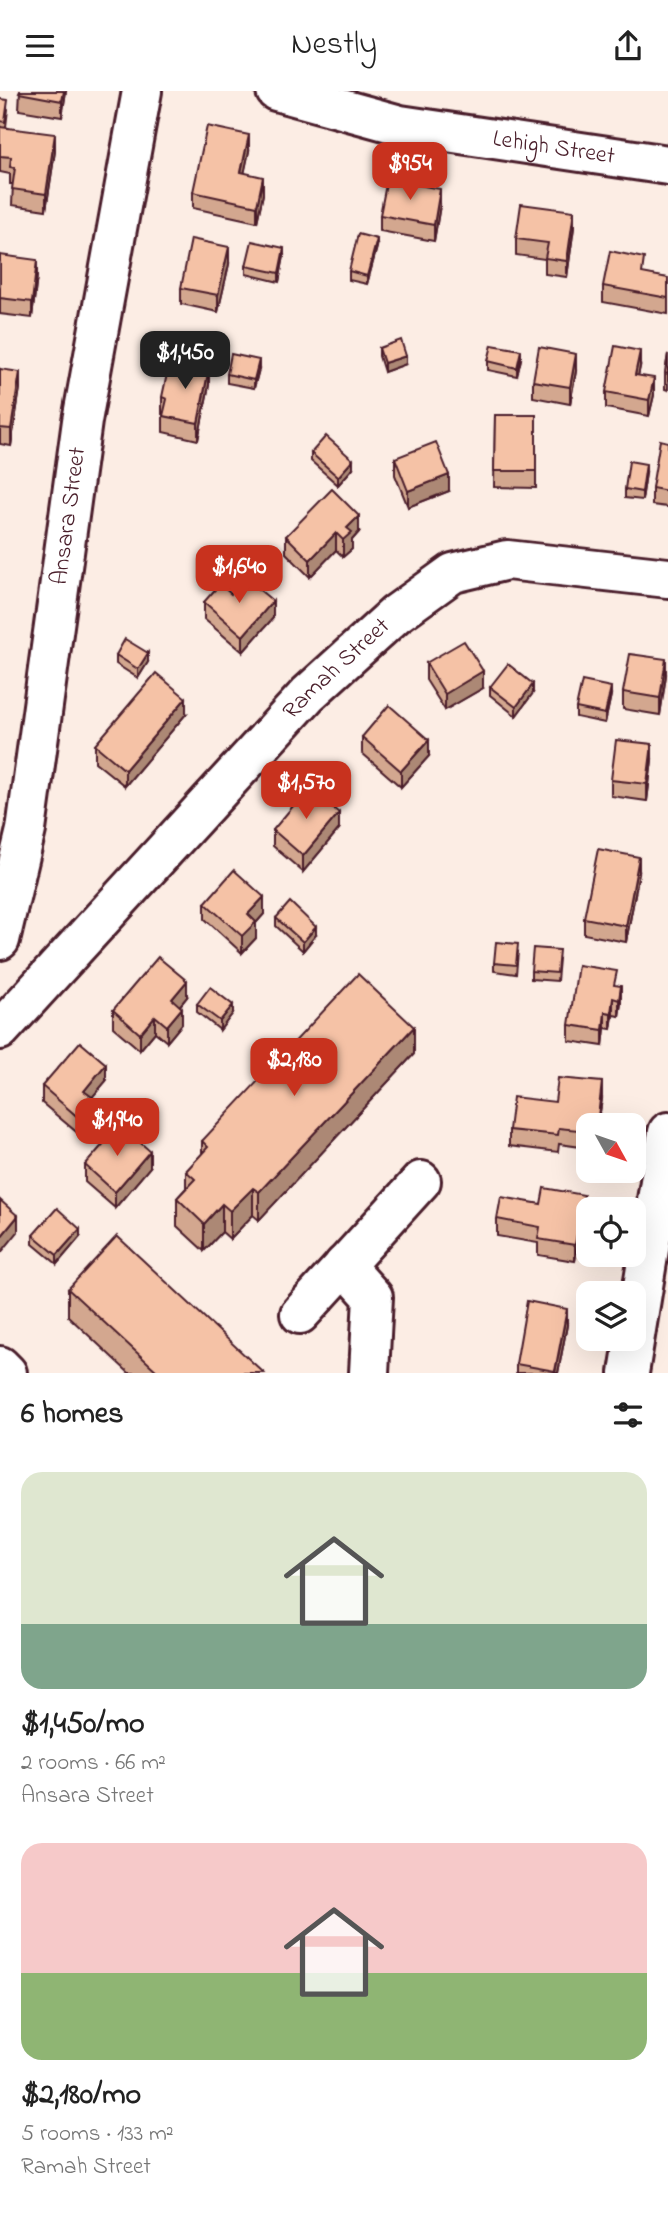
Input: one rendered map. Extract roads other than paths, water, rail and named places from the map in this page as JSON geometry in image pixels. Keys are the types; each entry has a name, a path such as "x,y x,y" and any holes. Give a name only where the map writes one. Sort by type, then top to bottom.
{"street":[{"name":"Ansara Street","path":"0,940 26,830 82,421 142,91"},
{"name":"Lehigh Street","path":"275,91 400,125 668,165"},
{"name":"Ramah Street","path":"0,1030 308,694 396,614 453,573 507,560 668,578"},
{"path":"629,1373 668,1132"},
{"path":"300,1314 421,1181"},
{"path":"344,1265 373,1297 369,1373"},
{"path":"0,1366 7,1373"}]}
